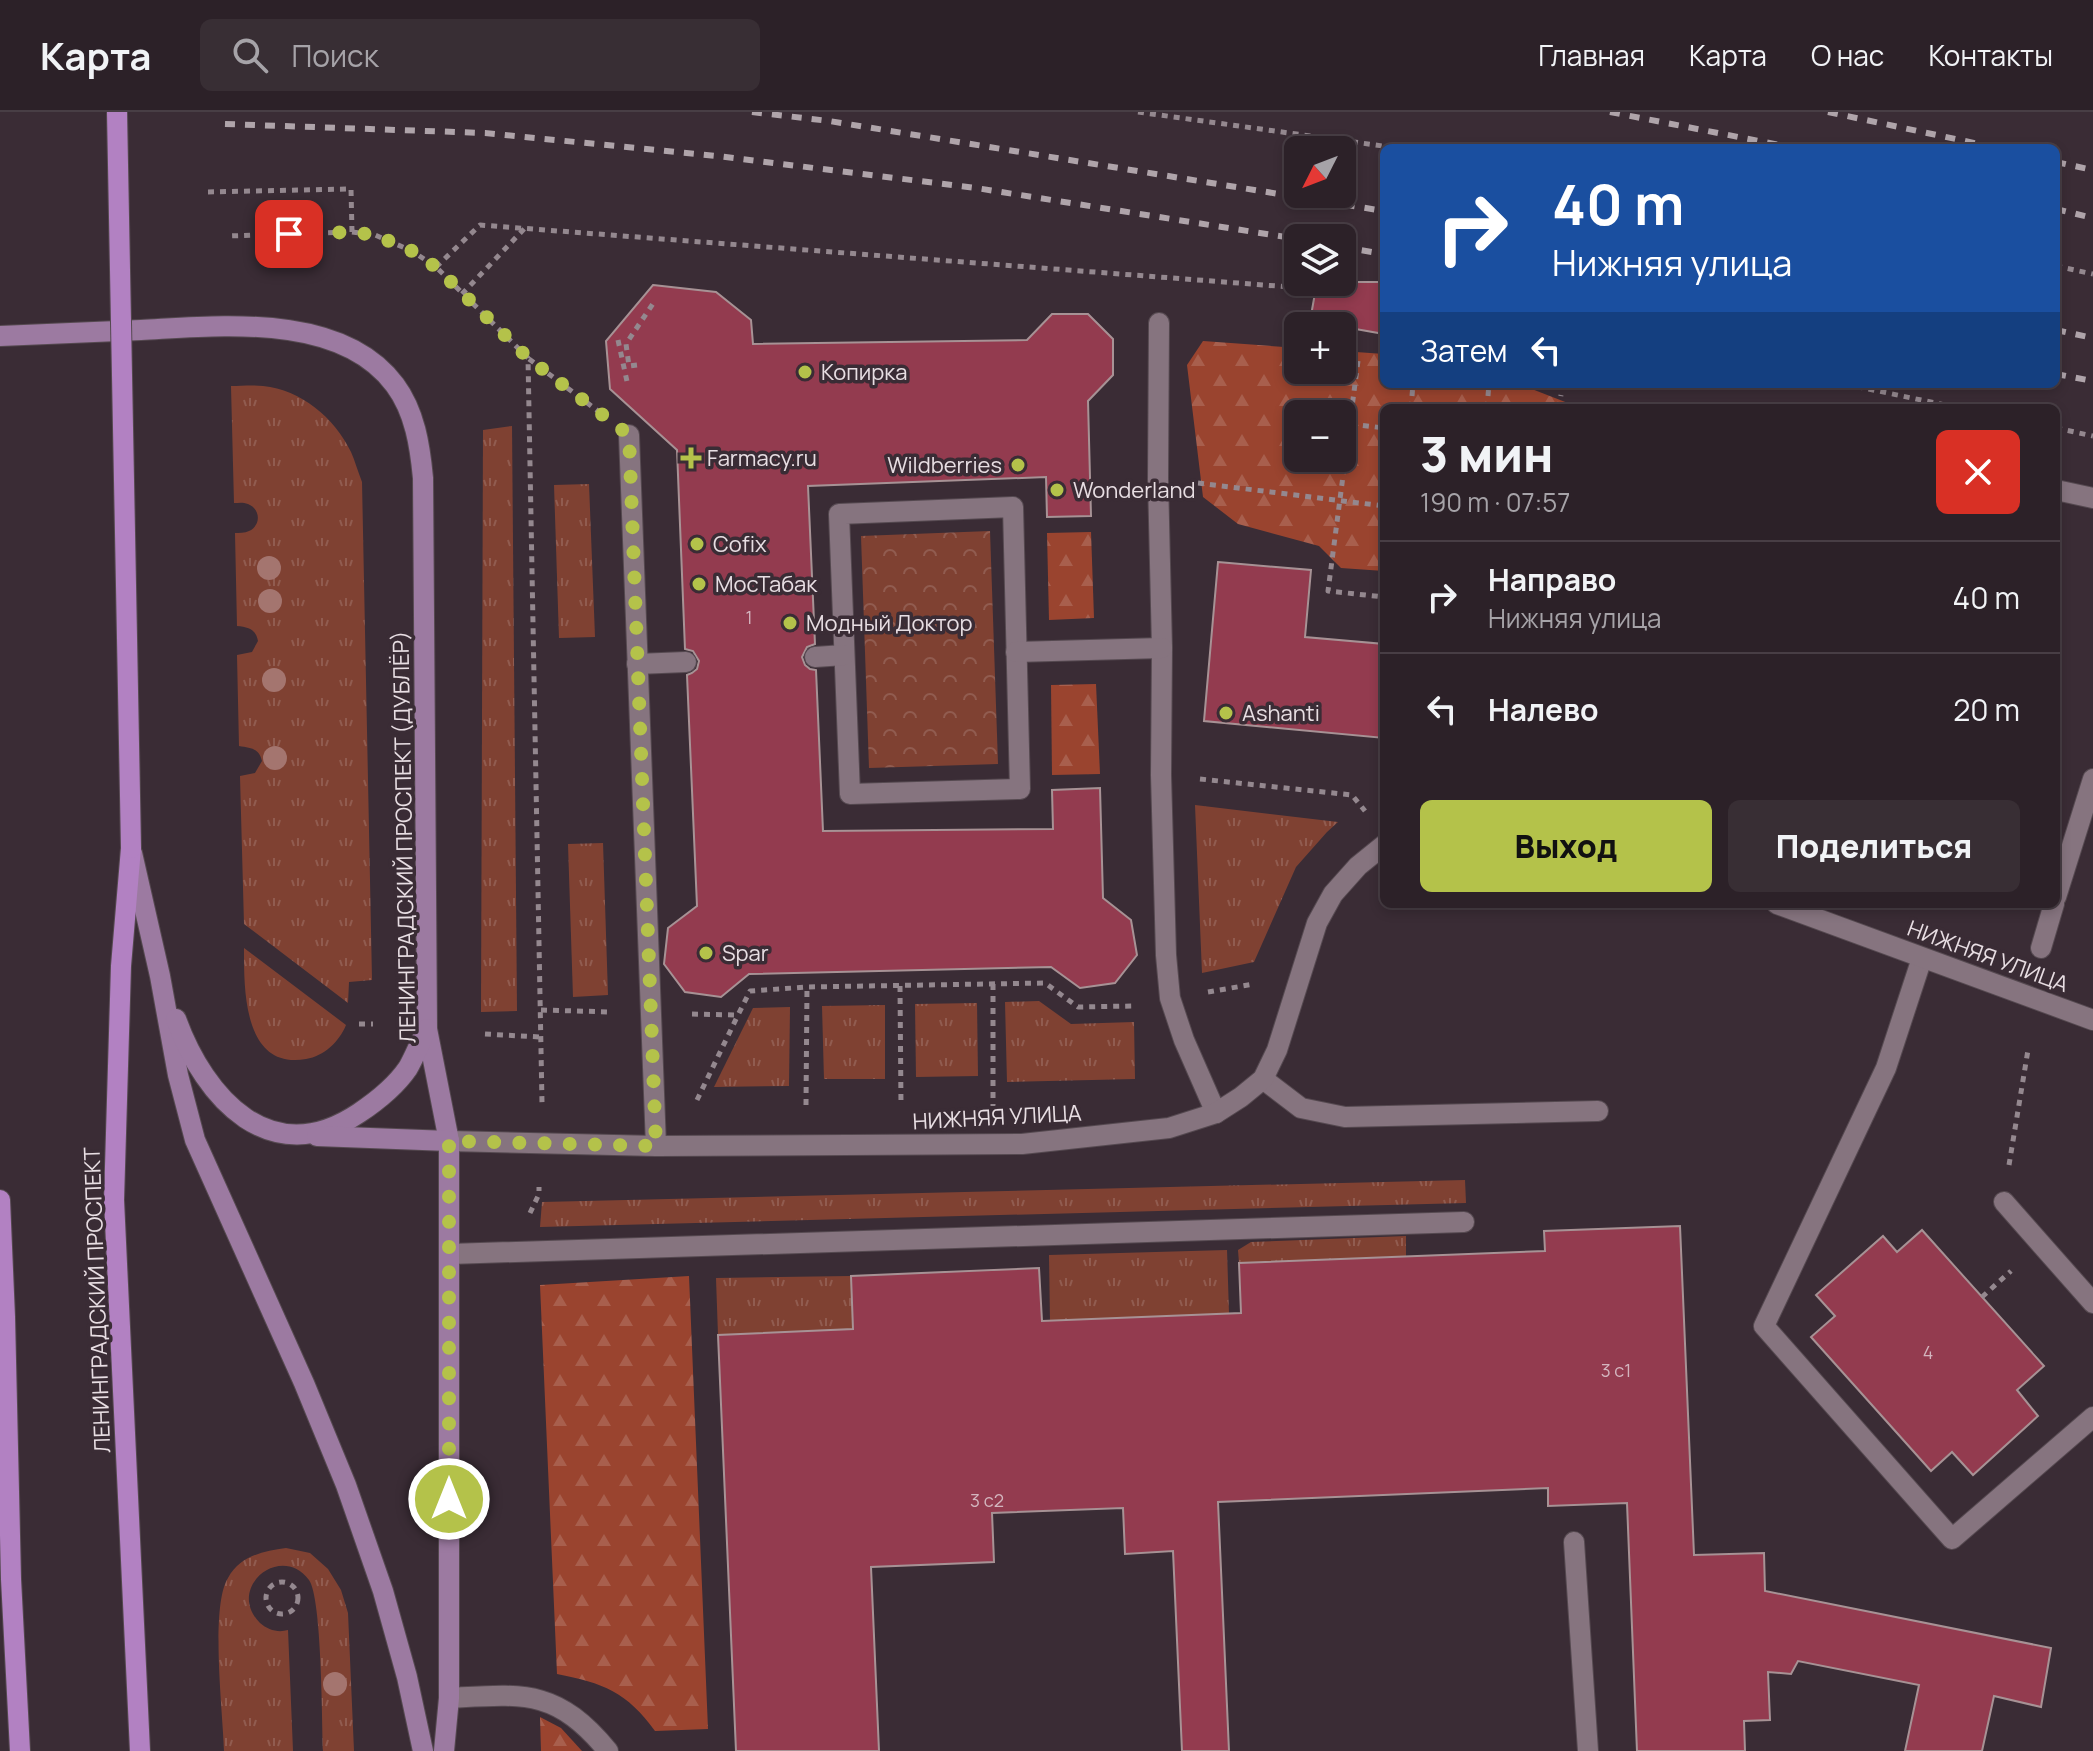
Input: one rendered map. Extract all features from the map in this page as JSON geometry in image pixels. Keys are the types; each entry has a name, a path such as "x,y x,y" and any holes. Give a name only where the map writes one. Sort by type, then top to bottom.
{"main road":[{"name":"ЛЕНИНГРАДСКИЙ ПРОСПЕКТ","path":"117,112 131,848 121,966 114,1200 140,1751"},
{"path":"0,1200 11,1579 20,1751"}],"street":[{"path":"1159,323 1161,775 1166,955 1170,998 1184,1040 1216,1113"},
{"name":"ЛЕНИНГРАДСКИЙ ПРОСПЕКТ (ДУБЛЁР)","path":"0,336 229,326 295,331 349,348 372,362 395,385 410,413 420,446 423,478 427,1029 449,1141 449,1698 444,1751"},
{"path":"629,435 656,1146"},
{"path":"2060,491 2093,498"},
{"path":"1013,507 1020,789 850,794 844,655 839,514 1013,507"},
{"path":"1016,652 1162,648"},
{"path":"815,657 844,655"},
{"path":"637,664 686,662"},
{"path":"2060,884 2093,779"},
{"path":"131,848 160,976 169,1034 195,1140 304,1383 346,1485 383,1591 407,1677 423,1751"},
{"name":"НИЖНЯЯ УЛИЦА","path":"449,1141 656,1146 1022,1144 1169,1128 1216,1113 1263,1079 1277,1050 1317,923 1333,894 1358,866 1380,848"},
{"name":"НИЖНЯЯ УЛИЦА","path":"1788,908 2093,1020"},
{"path":"2041,948 2053,908"},
{"path":"1922,958 1886,1068 1764,1326 1952,1539 2093,1417"},
{"path":"160,976 196,1065 223,1102 257,1127 300,1136 449,1141"},
{"path":"300,1136 345,1123 383,1097 407,1068 427,1029"},
{"path":"1263,1079 1301,1108 1345,1117 1598,1111"},
{"path":"2004,1202 2093,1303"},
{"path":"450,1254 1464,1222"},
{"path":"1574,1542 1588,1751"},
{"path":"449,1698 516,1695 539,1699 558,1707 576,1720 595,1735 608,1751"}],"path":[{"path":"1138,112 1380,146"},
{"path":"208,192 351,189 352,232"},
{"path":"436,267 480,225 1284,287"},
{"path":"462,294 525,228"},
{"path":"227,236 352,232 375,235 412,251 436,267 528,358 629,435"},
{"path":"2060,267 2093,274"},
{"path":"637,365 629,366 626,344 654,302"},
{"path":"618,340 628,386"},
{"path":"528,358 542,1103"},
{"path":"1354,400 1358,361"},
{"path":"1864,388 1940,404"},
{"path":"1560,404 1561,395"},
{"path":"1356,425 1380,428"},
{"path":"2060,429 2093,436"},
{"path":"1344,472 1328,591 1380,597"},
{"path":"1158,479 1380,506"},
{"path":"1191,777 1352,795 1366,812"},
{"path":"695,1104 750,991 807,987 1045,983 1078,1007 1133,1006 1259,984"},
{"path":"993,984 993,1107"},
{"path":"900,986 901,1106"},
{"path":"806,1106 807,987"},
{"path":"541,1010 738,1015"},
{"path":"359,1024 373,1024"},
{"path":"485,1034 540,1037"},
{"path":"2004,1202 2028,1050"},
{"path":"280,1582 291,1584 298,1592 298,1602 293,1611 284,1615 274,1613 267,1605 266,1595 271,1586 280,1582"}],"green space":[{"path":"1203,341 1284,347 1284,384 1356,384 1356,352 1380,354 1380,388 1529,388 1570,404 1380,404 1380,571 1341,568 1319,546 1238,524 1203,497 1187,365"},
{"path":"231,386 277,389 315,407 344,439 362,482 372,980 349,982 348,1003 244,924 240,776 255,773 262,761 257,751 239,746 237,655 252,652 258,641 251,629 237,626 235,533 253,529 258,518 252,506 234,503"},
{"path":"512,426 517,1011 481,1012 483,430"},
{"path":"589,484 595,637 559,638 554,485"},
{"path":"990,531 998,764 869,768 861,536"},
{"path":"1091,532 1094,618 1049,620 1047,533"},
{"path":"1096,684 1100,774 1052,775 1051,685"},
{"path":"1195,805 1338,822 1296,867 1254,962 1202,973"},
{"path":"603,843 608,995 573,997 568,844"},
{"path":"244,948 346,1025 330,1047 306,1059 285,1059 270,1052 259,1040 247,1004"},
{"path":"1039,1001 1071,1024 1134,1022 1135,1079 1007,1082 1005,1002"},
{"path":"977,1003 978,1076 916,1077 915,1004"},
{"path":"885,1005 885,1079 824,1079 822,1006"},
{"path":"790,1007 789,1086 714,1087 753,1008"},
{"path":"1465,1180 1466,1203 540,1227 542,1202"},
{"path":"1406,1236 1406,1256 1239,1263 1238,1250 1251,1242"},
{"path":"1227,1250 1229,1314 1050,1321 1049,1255"},
{"path":"689,1276 708,1729 655,1731 634,1707 613,1691 557,1674 540,1285"},
{"path":"851,1276 853,1329 718,1335 716,1278"},
{"path":"286,1548 310,1553 328,1569 341,1590 348,1613 354,1751 323,1751 317,1610 309,1580 297,1570 285,1566 261,1574 249,1596 251,1610 260,1623 273,1630 288,1630 293,1751 224,1751 219,1635 223,1592 228,1578 239,1564 261,1553"},
{"path":"540,1717 561,1728 582,1751 541,1751"}],"building":[{"path":"1356,282 1380,282 1380,333 1356,329 1356,312 1312,312 1314,296 1356,296"},
{"path":"653,285 716,292 751,320 753,344 1027,340 1052,314 1088,314 1113,339 1113,375 1088,401 1091,516 1047,517 1046,477 808,486 815,644 807,647 802,657 805,665 816,670 823,831 1053,829 1052,790 1100,788 1103,898 1131,920 1137,955 1115,983 1080,988 1051,967 749,974 721,997 685,992 664,964 668,928 697,906 687,675 697,669 699,661 693,651 685,649 677,450 610,389 606,341"},
{"path":"1218,562 1311,570 1305,637 1380,644 1380,738 1204,721"},
{"path":"1680,1226 1694,1555 1764,1553 1765,1591 2051,1648 2041,1707 1994,1696 1982,1751 1905,1751 1919,1685 1798,1661 1791,1674 1768,1672 1770,1720 1744,1721 1745,1751 1637,1751 1627,1503 1548,1506 1548,1488 1218,1502 1229,1751 1182,1751 1173,1551 1125,1554 1123,1508 992,1513 994,1562 871,1567 879,1751 736,1751 718,1335 853,1329 851,1276 1039,1268 1042,1321 1241,1313 1239,1263 1545,1251 1544,1231"},
{"path":"1922,1230 2044,1366 2017,1390 2038,1416 1973,1475 1952,1452 1931,1471 1811,1337 1835,1316 1816,1295 1883,1236 1897,1252"}],"railway":[{"path":"752,112 829,121 1380,210"},
{"path":"1610,112 1774,144"},
{"path":"1828,112 1979,144"},
{"path":"225,124 485,133 717,156 976,188 1284,237"},
{"path":"2060,163 2093,170"},
{"path":"2060,210 2093,218"},
{"path":"1356,249 1380,253"},
{"path":"2060,331 2093,338"},
{"path":"2060,375 2093,381"}],"place":[{"name":"Копирка","path":"805,372"},
{"name":"Farmacy.ru","path":"691,458"},
{"name":"Wildberries","path":"1018,465"},
{"name":"Wonderland","path":"1057,490"},
{"name":"Cofix","path":"697,544"},
{"name":"МосТабак","path":"699,584"},
{"name":"Модный Доктор","path":"790,623"},
{"name":"Ashanti","path":"1226,713"},
{"name":"Spar","path":"706,953"}],"route":[{"path":"289,234 352,232 375,235 412,251 436,267 528,358 629,435 656,1146 449,1141 449,1499"}]}
